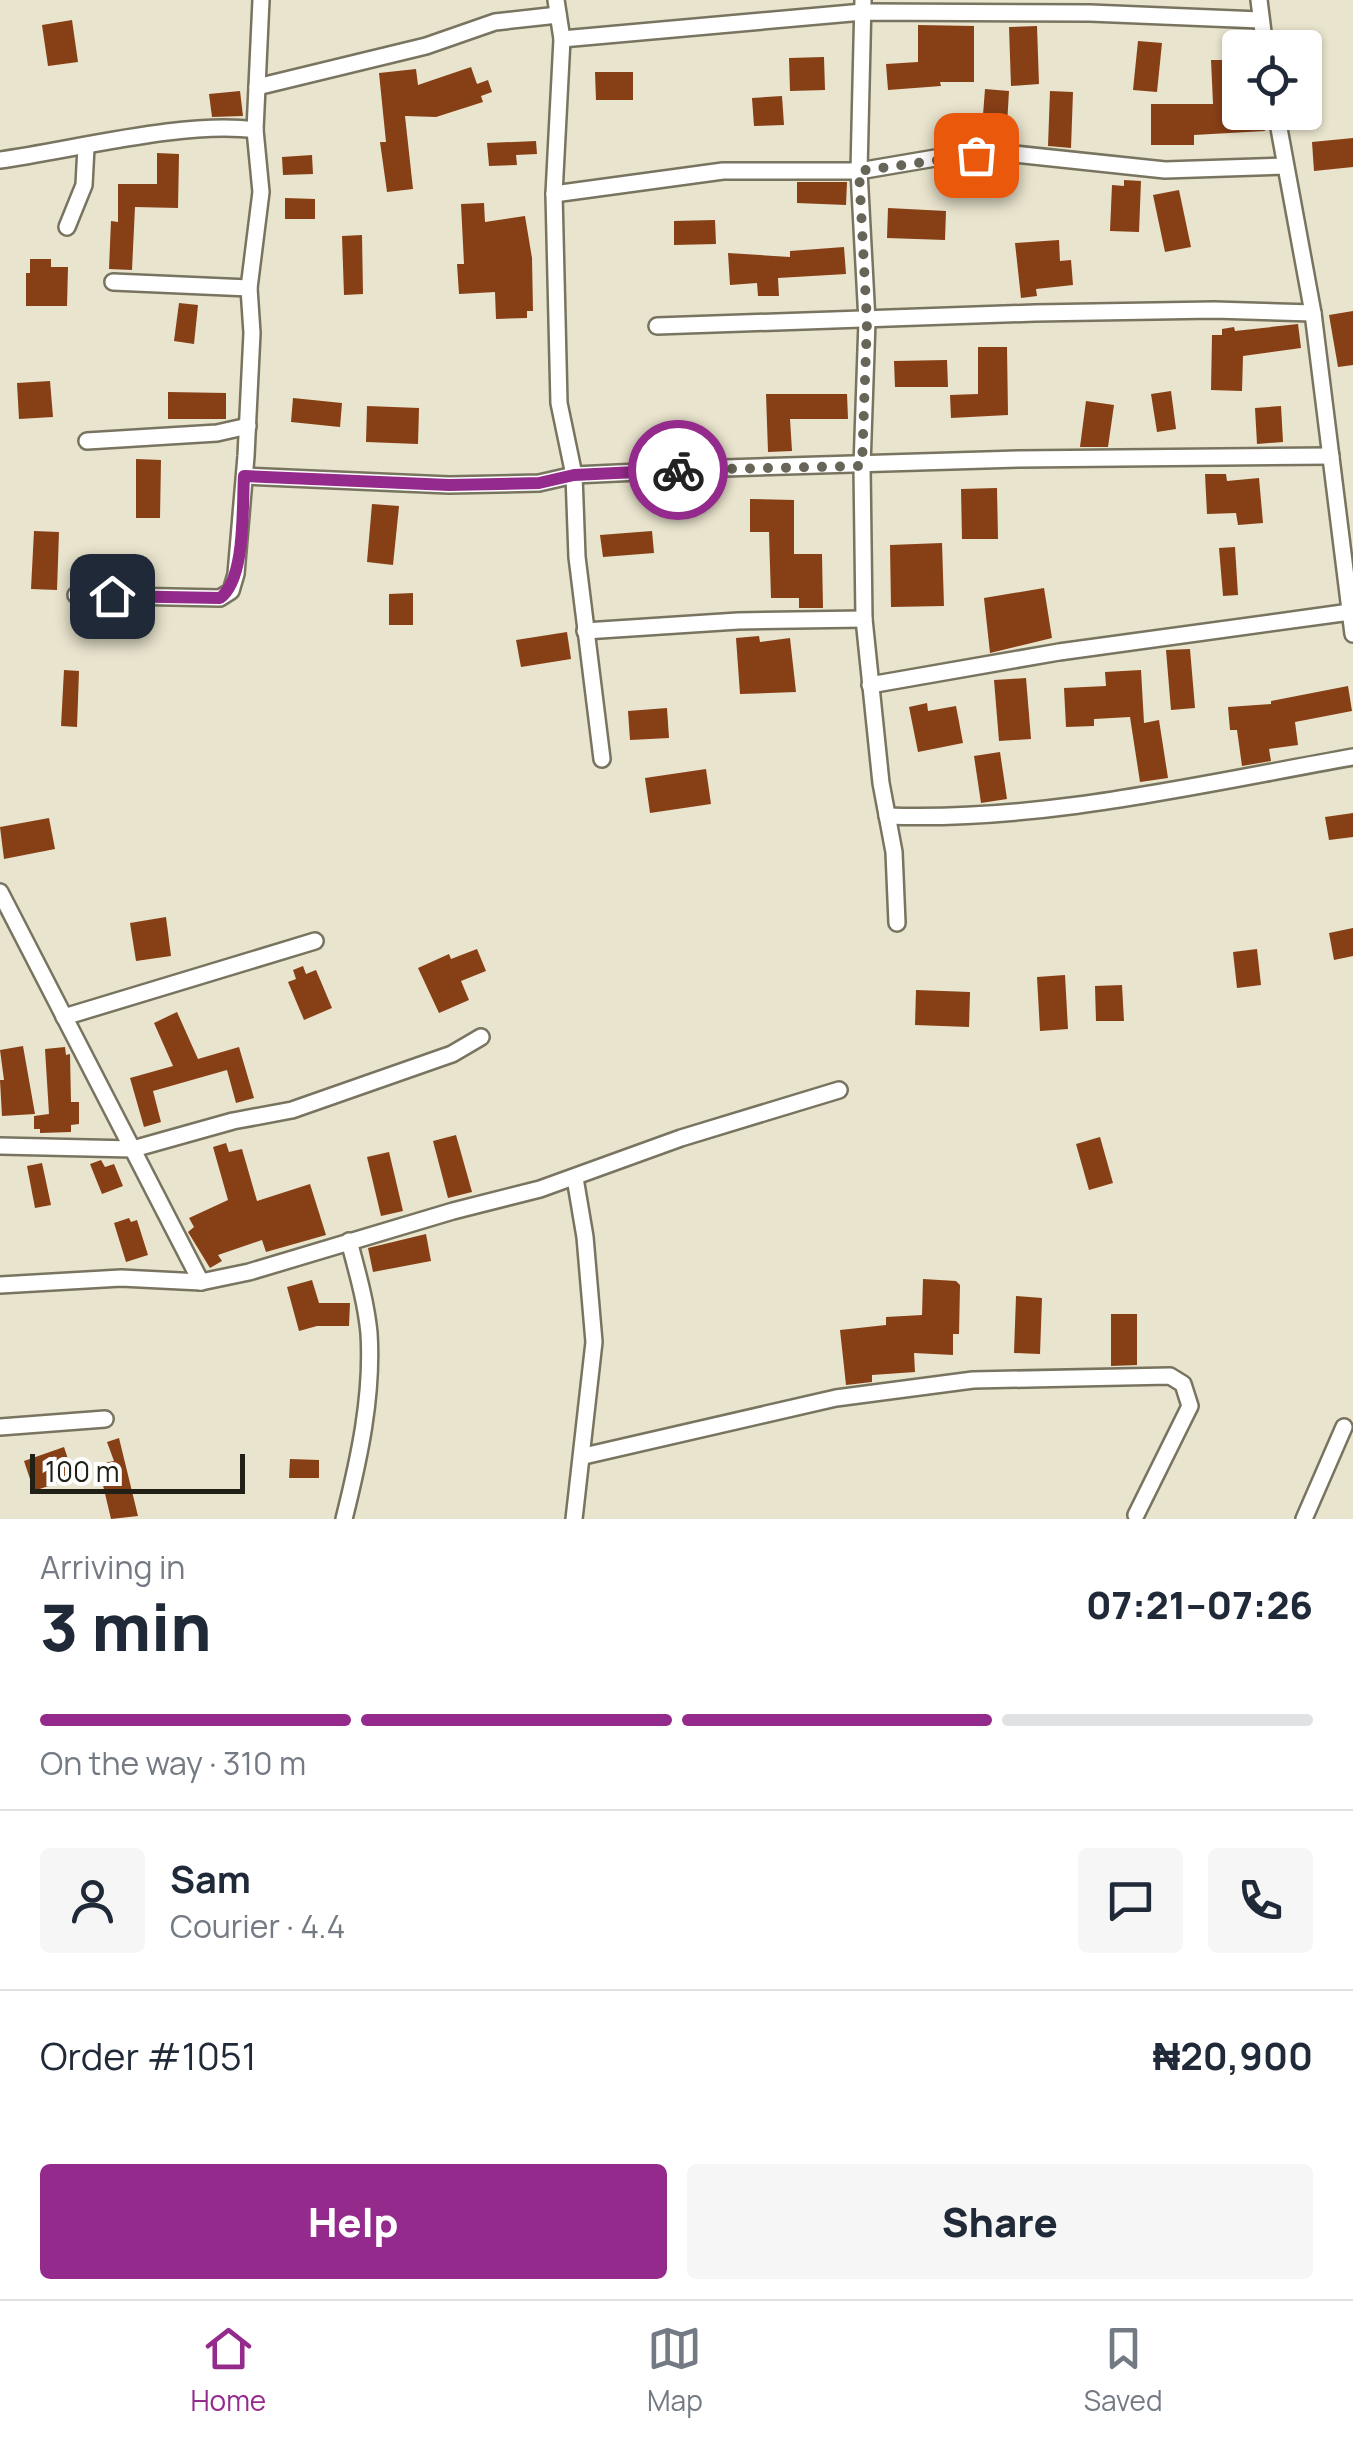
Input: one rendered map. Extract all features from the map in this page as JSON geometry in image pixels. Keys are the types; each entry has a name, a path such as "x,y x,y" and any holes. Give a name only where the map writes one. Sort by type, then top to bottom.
{"street":[{"path":"76,595 220,598 230,590 236,574 248,426 252,333 249,288 261,192 255,130 262,0"},
{"path":"1259,0 1262,30"},
{"path":"562,39 863,6 1260,20"},
{"path":"863,6 859,171 867,322 862,466 864,619 886,816 894,852 897,922"},
{"path":"257,86 426,46 495,22 557,8 562,39 554,194 559,404 574,475 585,631 602,759"},
{"path":"0,160 236,127 255,130"},
{"path":"1279,130 1313,314 1353,634"},
{"path":"67,227 84,185 86,147"},
{"path":"554,194 723,171 859,171 947,156 1006,153 1165,170 1285,166"},
{"path":"113,282 249,288"},
{"path":"657,326 786,319 867,322 1035,313 1214,310 1313,314"},
{"path":"87,441 217,432 248,426"},
{"path":"244,476 449,485 539,483 574,475 1019,459 1331,456"},
{"path":"870,685 1059,652 1350,612"},
{"path":"585,631 864,619"},
{"path":"886,816 958,819 1023,813 1353,756"},
{"path":"0,892 201,1282"},
{"path":"64,1017 315,941"},
{"path":"0,1146 132,1150 233,1121 292,1110 452,1054 481,1037"},
{"path":"0,1285 121,1278 201,1282 249,1272 575,1178 681,1138 839,1090"},
{"path":"574,1519 594,1342 586,1237 575,1178"},
{"path":"344,1519 358,1462 368,1384 368,1332 349,1241"},
{"path":"584,1456 836,1398 973,1380 1170,1376 1183,1384 1190,1406 1138,1518"},
{"path":"0,1427 105,1419"},
{"path":"1304,1519 1344,1428"}],"building":[{"path":"72,20 78,62 48,66 42,25"},
{"path":"918,25 974,26 974,82 940,82 941,86 888,90 886,64 918,62"},
{"path":"1037,26 1039,84 1011,86 1009,27"},
{"path":"1138,41 1162,43 1157,92 1133,90"},
{"path":"824,57 825,90 790,91 789,58"},
{"path":"1211,60 1222,60 1222,130 1265,131 1194,135 1194,145 1151,145 1151,104 1213,104"},
{"path":"471,67 477,84 488,80 492,92 481,96 483,102 436,117 405,116 413,189 387,192 380,142 386,142 379,73 416,69 418,85"},
{"path":"595,72 633,72 633,100 596,100"},
{"path":"985,89 1009,91 1006,142 981,141"},
{"path":"240,91 243,116 212,117 209,94"},
{"path":"1050,91 1073,92 1071,148 1048,146"},
{"path":"782,96 784,125 754,126 752,98"},
{"path":"1353,138 1353,167 1314,171 1312,142"},
{"path":"536,141 537,154 516,155 517,165 489,166 487,143"},
{"path":"157,153 179,154 178,208 135,207 132,270 109,269 111,221 118,222 118,184 157,184"},
{"path":"312,155 313,174 283,175 282,157"},
{"path":"1124,180 1141,181 1139,232 1110,231 1112,185 1124,186"},
{"path":"797,182 847,182 846,205 797,203"},
{"path":"1179,190 1191,247 1165,252 1153,195"},
{"path":"285,198 315,199 315,219 285,219"},
{"path":"484,203 485,222 525,216 532,258 533,311 527,311 527,318 496,319 495,292 459,294 457,264 464,264 461,204"},
{"path":"888,208 946,211 945,240 887,238"},
{"path":"715,220 716,244 674,245 674,221"},
{"path":"362,235 363,294 344,295 342,236"},
{"path":"1059,240 1060,261 1071,260 1073,285 1036,289 1037,296 1021,298 1015,243"},
{"path":"844,247 846,274 778,278 779,296 758,296 757,283 730,285 728,253 790,257 790,251"},
{"path":"30,259 51,259 51,267 68,267 67,306 26,306"},
{"path":"179,303 198,305 194,344 174,341"},
{"path":"1353,311 1353,365 1338,367 1329,315"},
{"path":"1298,324 1301,348 1243,356 1242,391 1211,390 1212,335 1222,335 1222,329 1234,327 1235,331"},
{"path":"978,347 1007,347 1008,415 951,418 950,395 978,394"},
{"path":"947,360 948,387 895,387 894,361"},
{"path":"50,381 53,417 19,419 17,383"},
{"path":"1171,391 1176,429 1157,432 1151,394"},
{"path":"168,392 226,393 226,419 168,419"},
{"path":"766,394 847,394 848,419 790,419 792,451 768,452"},
{"path":"293,398 342,403 340,427 291,422"},
{"path":"1086,401 1114,405 1108,447 1080,447"},
{"path":"367,406 419,408 418,444 366,442"},
{"path":"1281,406 1283,442 1257,444 1255,408"},
{"path":"136,459 161,460 160,518 136,518"},
{"path":"1205,474 1226,474 1227,481 1259,478 1263,523 1238,525 1236,513 1207,514"},
{"path":"997,488 998,539 962,539 961,489"},
{"path":"750,499 794,500 794,554 822,554 823,608 799,608 799,598 771,598 769,532 750,532"},
{"path":"372,504 399,506 393,565 367,562"},
{"path":"34,531 59,532 57,590 31,589"},
{"path":"652,531 654,553 603,557 600,535"},
{"path":"942,543 944,606 891,607 890,545"},
{"path":"1235,547 1238,595 1223,596 1219,548"},
{"path":"1044,588 1052,638 990,653 984,598"},
{"path":"413,593 413,625 389,625 389,594"},
{"path":"567,632 571,659 521,667 516,640"},
{"path":"759,636 760,642 790,638 796,692 740,694 736,638"},
{"path":"1190,649 1195,708 1171,710 1166,650"},
{"path":"64,670 79,671 77,727 61,726"},
{"path":"1141,670 1144,723 1159,720 1168,778 1140,782 1130,717 1094,719 1094,726 1066,727 1064,688 1106,686 1105,672"},
{"path":"1026,678 1031,739 999,741 994,680"},
{"path":"1348,686 1352,711 1295,722 1298,745 1269,749 1271,761 1242,766 1237,730 1230,730 1228,707 1271,704"},
{"path":"927,703 928,711 956,706 963,743 918,752 909,707"},
{"path":"667,708 669,738 630,740 628,711"},
{"path":"1000,752 1007,799 981,803 974,756"},
{"path":"706,769 711,804 650,813 645,778"},
{"path":"1353,813 1353,837 1329,840 1325,817"},
{"path":"49,818 55,849 4,859 0,827"},
{"path":"166,917 171,956 136,961 130,923"},
{"path":"1353,928 1353,956 1334,960 1329,933"},
{"path":"477,949 486,971 461,981 469,1000 439,1013 418,968 449,954 451,959"},
{"path":"1257,949 1261,985 1237,988 1233,952"},
{"path":"303,966 306,974 316,970 332,1008 304,1020 288,982 296,979 293,970"},
{"path":"1065,975 1068,1029 1040,1031 1037,977"},
{"path":"1122,985 1124,1021 1096,1021 1095,986"},
{"path":"916,990 970,992 969,1027 915,1025"},
{"path":"177,1012 198,1059 239,1047 254,1098 236,1103 227,1070 153,1091 161,1122 144,1127 130,1078 173,1066 154,1023"},
{"path":"23,1046 35,1114 2,1116 0,1080 4,1080 0,1050"},
{"path":"65,1047 66,1055 70,1054 71,1102 79,1102 79,1124 71,1125 71,1132 40,1133 40,1129 34,1129 34,1116 49,1114 45,1049"},
{"path":"456,1135 472,1192 448,1198 433,1141"},
{"path":"1100,1137 1113,1183 1089,1190 1076,1144"},
{"path":"226,1143 229,1152 242,1149 257,1201 310,1184 326,1235 266,1252 262,1240 218,1255 222,1261 210,1268 188,1232 194,1227 189,1218 228,1200 213,1147"},
{"path":"389,1152 403,1211 381,1216 367,1157"},
{"path":"101,1160 105,1167 114,1164 123,1186 102,1194 90,1164"},
{"path":"42,1163 51,1205 35,1208 27,1166"},
{"path":"129,1218 131,1222 137,1220 148,1255 126,1262 114,1223"},
{"path":"426,1234 431,1261 373,1272 368,1248"},
{"path":"923,1279 956,1281 960,1285 959,1334 953,1334 953,1355 914,1353 915,1372 872,1375 872,1382 846,1385 840,1330 886,1325 886,1317 922,1315"},
{"path":"312,1280 319,1303 350,1303 349,1326 317,1326 299,1331 287,1287"},
{"path":"1016,1296 1042,1298 1040,1354 1014,1353"},
{"path":"1111,1314 1137,1314 1137,1365 1111,1366"},
{"path":"119,1438 138,1516 111,1519 98,1464 114,1461 107,1442"},
{"path":"64,1447 74,1477 34,1491 24,1461"},
{"path":"290,1459 319,1460 319,1478 289,1478"}],"way so far":[{"path":"678,470 862,466 867,322 859,171 976,155"}],"route":[{"path":"112,596 220,598 230,590 236,574 244,476 449,485 539,483 574,475 678,470"}]}
